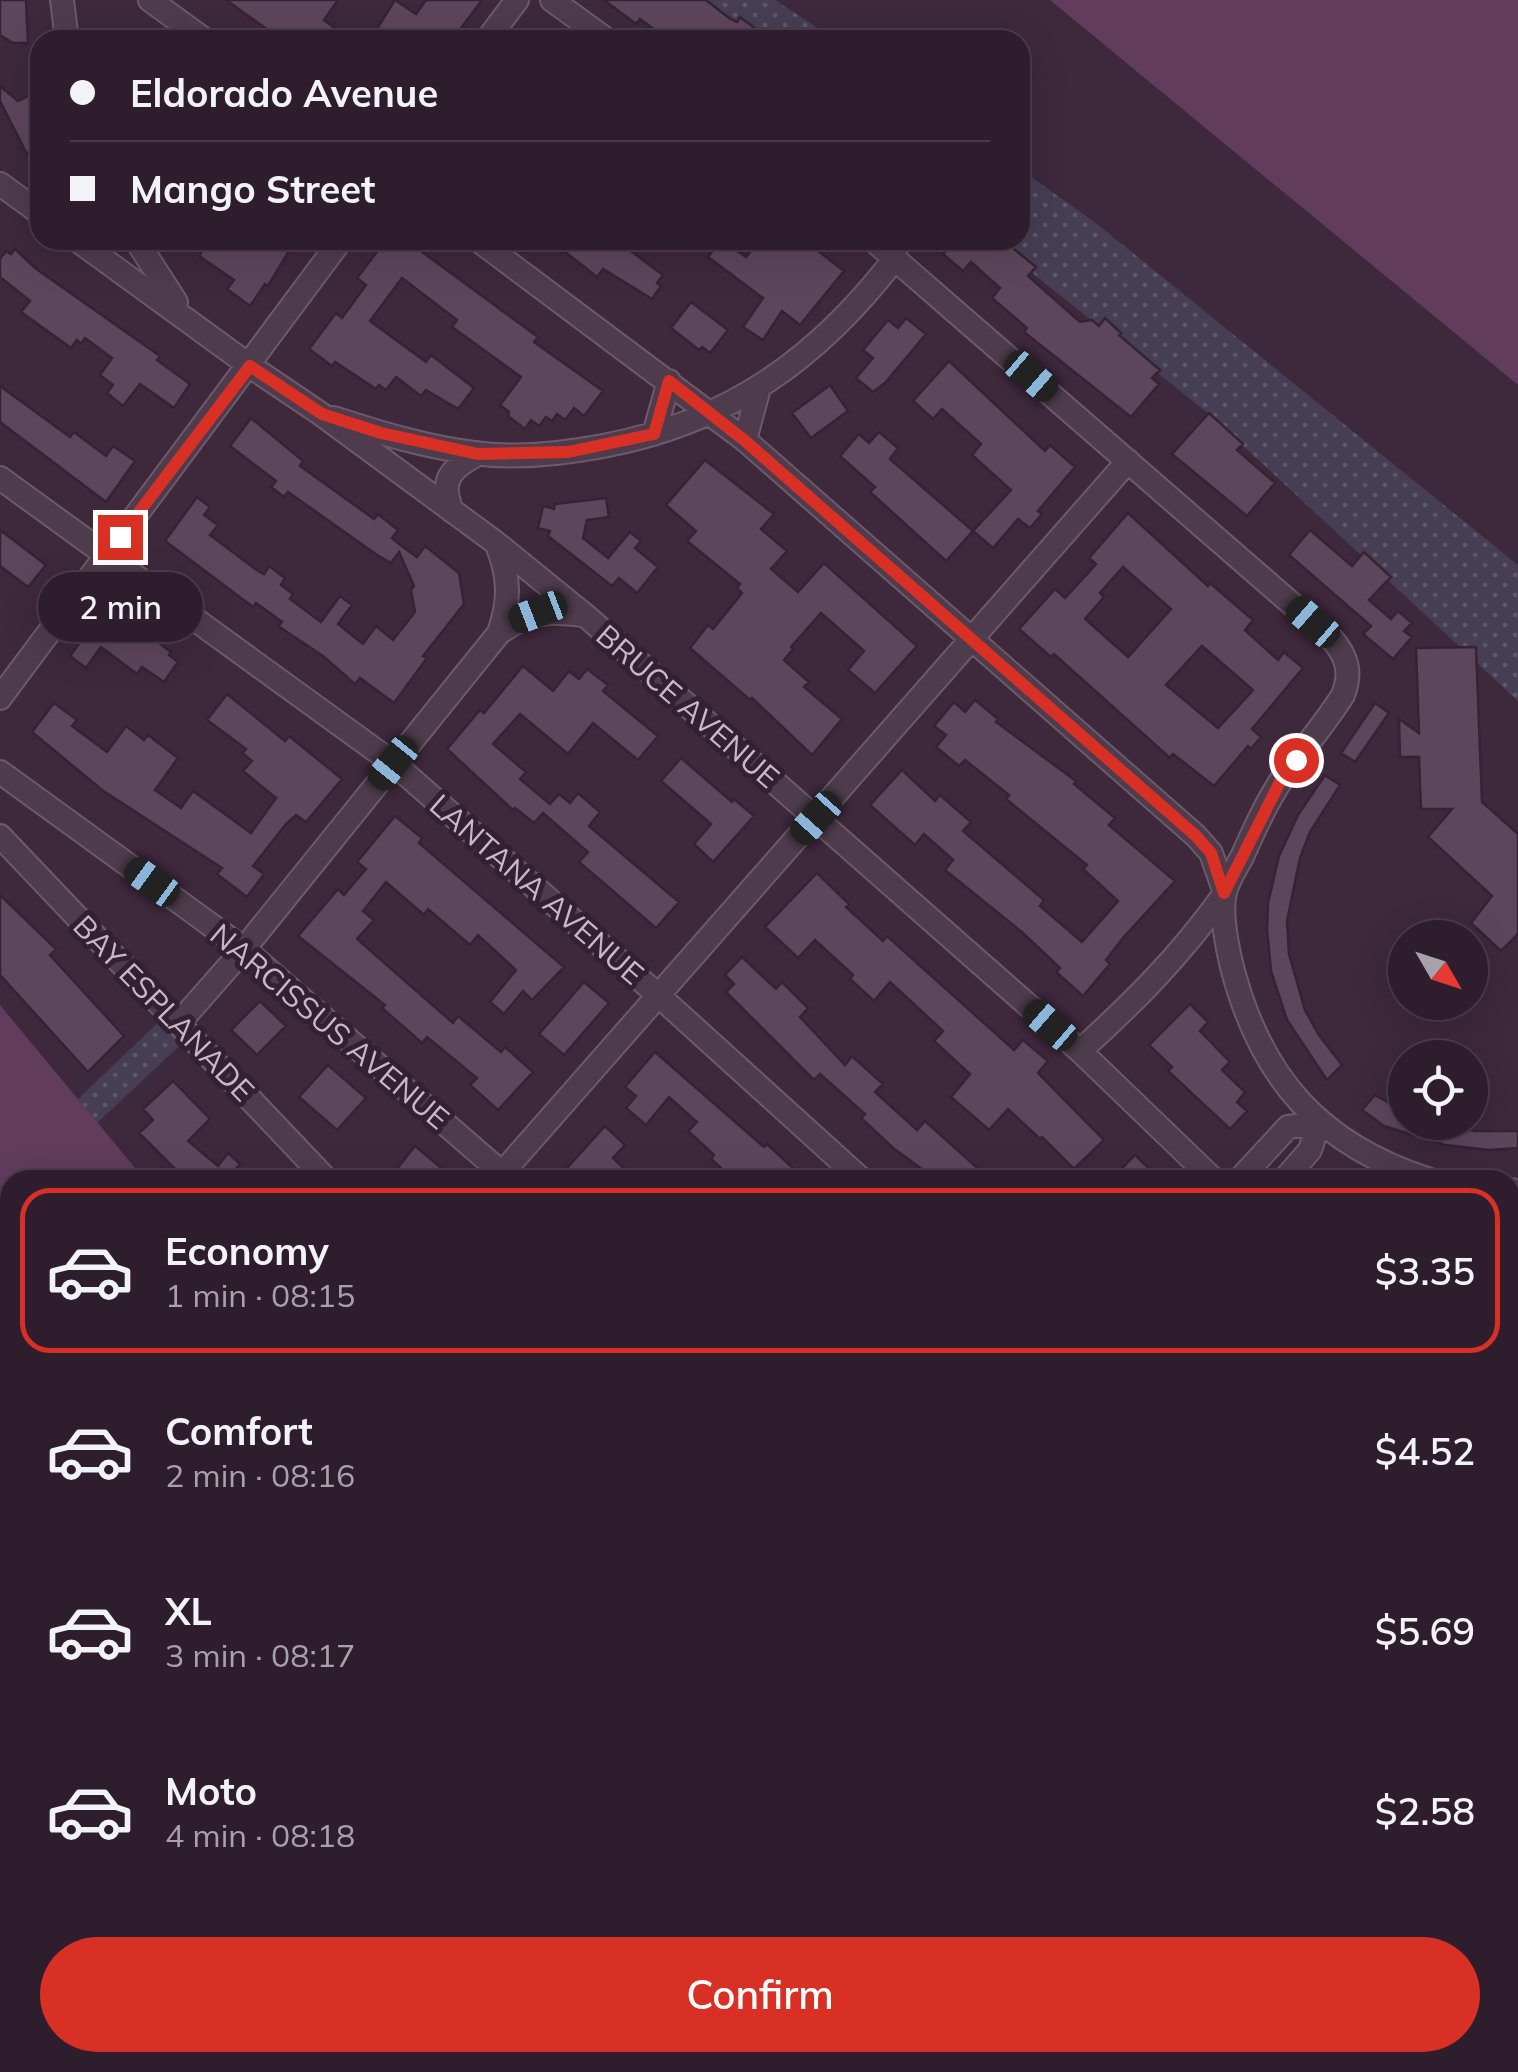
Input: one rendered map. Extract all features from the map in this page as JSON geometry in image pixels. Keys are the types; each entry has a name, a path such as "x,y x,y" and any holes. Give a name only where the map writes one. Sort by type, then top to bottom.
{"street":[{"path":"150,0 191,30"},
{"path":"495,30 517,0"},
{"path":"552,0 593,30"},
{"path":"67,3 67,30"},
{"path":"0,184 30,206"},
{"name":"BRUCE AVENUE","path":"92,250 322,414 496,543 586,616 1080,1051 1204,1170"},
{"path":"143,250 187,318"},
{"path":"0,698 334,250"},
{"path":"492,250 744,440 1196,836 1211,853 1224,893 1230,959 1242,1003 1278,1074 1319,1123 1376,1160 1403,1170"},
{"path":"887,250 1331,638 1344,653 1348,666 1348,682 1342,695 1282,778 1224,893 1180,954 1080,1051"},
{"path":"322,414 381,433 478,454 568,452 654,434 712,414 758,388 837,328 896,257"},
{"path":"654,434 669,381"},
{"path":"744,440 758,388"},
{"path":"452,511 445,495 447,482 462,462 478,454"},
{"path":"509,1170 1128,460"},
{"name":"LANTANA AVENUE","path":"0,478 393,763 851,1170"},
{"path":"496,543 506,567 508,590 508,609 499,633"},
{"path":"179,1023 244,949 499,633 538,612 586,616"},
{"name":"NARCISSUS AVENUE","path":"0,772 244,949 493,1170"},
{"name":"BAY ESPLANADE","path":"0,836 318,1170"},
{"path":"1248,1170 1288,1126 1319,1123"},
{"path":"1293,1170 1310,1150 1319,1123"}],"shaded area":[{"path":"690,0 775,0 821,30 728,30"},
{"path":"1050,0 1518,0 1518,385"},
{"path":"1030,176 1097,224 1518,565 1518,701 1209,414 1004,250 1030,250"},
{"path":"0,1005 137,1170 0,1170"},
{"path":"169,1012 190,1036 97,1123 78,1099"}],"building":[{"path":"0,0 26,0 28,43 13,43 0,35"},
{"path":"226,0 338,0 324,20 335,30 268,30"},
{"path":"395,0 416,14 426,0 482,0 460,30 376,30"},
{"path":"604,0 706,0 729,18 737,22 740,17 757,30 655,30 640,19 636,24"},
{"path":"0,86 18,101 30,95 30,152 27,154 0,101"},
{"path":"15,249 35,268 160,356 157,360 190,384 174,408 140,384 123,406 107,393 113,385 100,375 112,358 85,338 81,344 77,340 71,348 21,312 30,301 0,277 0,259 6,251 11,254"},
{"path":"378,250 420,250 538,337 534,342 603,391 584,416 574,408 565,420 557,414 552,421 546,417 539,426 531,420 525,429 500,405 521,377 452,327 457,320 402,278 370,321 426,362 431,355 474,388 458,409 426,390 421,396 396,377 386,390 379,385 376,389 309,349 336,313 342,318 366,285 357,278"},
{"path":"563,250 629,250 663,275 652,299 603,269 597,277"},
{"path":"713,250 736,250 746,257 752,250 817,250 844,271 800,325 782,311 763,340 743,327 763,298 708,257"},
{"path":"946,250 1015,250 1036,267 1028,276 1080,322 1092,320 1099,326 1105,318 1160,370 1152,378 1159,384 1131,417 1024,332 1027,328 992,298 1000,288 971,262 963,271 943,254"},
{"path":"202,251 289,251 268,286 265,284 250,306 227,289 234,280 199,256"},
{"path":"691,302 728,330 710,353 702,347 699,350 671,328"},
{"path":"906,318 926,334 873,392 856,378 873,358 863,350 888,320 898,328"},
{"path":"949,361 1045,451 1050,445 1075,467 1038,511 1042,514 1030,528 1018,519 993,548 973,531 1011,490 972,455 981,444 942,409 933,419 913,401"},
{"path":"830,385 848,411 811,438 792,413"},
{"path":"0,386 70,437 74,432 106,456 113,446 135,461 106,502 0,422"},
{"path":"1209,413 1243,444 1237,450 1275,483 1247,516 1172,454"},
{"path":"251,418 303,461 300,466 374,519 378,514 398,530 392,538 403,547 417,557 425,546 459,573 464,604 423,656 427,658 394,703 360,678 355,684 323,656 278,626 282,622 256,603 253,607 165,541 197,497 210,507 204,515 218,525 210,535 258,571 264,574 269,566 285,578 281,585 293,594 290,599 321,622 340,596 352,605 338,624 363,644 376,626 393,640 415,612 411,590 414,586 399,552 391,563 288,492 284,497 271,487 276,481 230,446"},
{"path":"879,432 898,448 890,459 973,531 946,561 870,492 875,487 840,456 859,434 869,443"},
{"path":"705,460 774,514 761,529 787,551 771,569 798,592 824,563 917,646 875,693 848,670 864,651 821,613 784,660 809,682 804,687 842,719 812,755 752,698 690,648 708,625 713,629 742,593 737,588 740,584 687,541 696,531 666,505"},
{"path":"606,498 609,517 587,520 583,538 608,558 630,532 641,541 635,548 658,567 637,593 619,578 612,586 548,536 550,531 538,528 543,506 554,509 555,504"},
{"path":"1128,513 1208,586 1210,583 1253,620 1245,630 1278,660 1284,652 1303,668 1252,729 1261,737 1251,749 1248,746 1214,786 1173,754 1170,758 1054,654 1051,657 1019,629 1055,589 1065,598 1096,564 1089,558","holes":["1123,567 1171,609 1128,657 1085,619 1104,597 1100,593","1202,646 1253,690 1218,728 1166,685"]},
{"path":"0,530 46,565 28,587 0,566"},
{"path":"1310,530 1352,566 1364,552 1391,577 1369,600 1391,619 1398,611 1412,623 1404,631 1412,637 1393,659 1363,634 1371,626 1289,555"},
{"path":"102,612 120,625 125,617 171,652 169,655 178,662 164,682 142,667 137,674 101,647 86,668 70,656"},
{"path":"1476,647 1482,802 1518,834 1518,934 1501,951 1488,939 1488,920 1473,920 1492,896 1428,837 1452,809 1421,809 1419,757 1400,757 1399,719 1419,733 1416,648"},
{"path":"523,666 553,691 569,671 579,679 587,669 608,685 603,691 658,736 638,760 593,723 568,754 520,714 493,744 526,772 520,779 550,804 559,794 570,803 578,793 600,812 589,826 679,902 656,928 579,862 588,852 543,813 534,823 513,810 447,749"},
{"path":"227,694 285,741 289,736 342,779 306,822 296,815 286,824 253,866 264,874 247,897 217,874 222,868 102,790 32,732 54,703 77,720 72,726 107,752 126,726 144,740 148,735 178,758 155,790 181,808 193,791 251,833 276,798 243,771 252,761 242,753 246,749 207,720"},
{"path":"975,700 998,719 996,722 1076,781 1074,784 1115,818 1109,825 1175,881 1123,938 1106,960 1110,964 1083,996 1023,933 945,870 953,860 924,834 915,845 870,805 902,770 935,801 940,795 971,822 963,831 1044,900 1040,906 1082,942 1118,901 1083,869 1087,865 1006,799 1009,795 965,760 959,766 936,747 946,735 934,726 954,702 965,712"},
{"path":"1375,703 1389,713 1355,762 1341,753"},
{"path":"681,758 754,816 713,862 694,844 711,824 661,781"},
{"path":"1325,775 1340,785 1310,832 1300,858 1287,921 1289,954 1305,1010 1342,1065 1327,1080 1287,1020 1271,971 1267,929 1268,903 1279,856 1298,815"},
{"path":"395,816 422,838 419,843 564,967 532,1000 523,991 504,1014 490,1002 516,970 478,935 470,945 428,909 424,915 386,882 363,911 374,920 357,939 453,1023 458,1016 501,1052 505,1047 533,1072 498,1110 470,1085 477,1078 427,1037 422,1043 382,1008 385,1005 298,936 338,889 344,895 366,869 357,862"},
{"path":"817,873 883,941 887,936 1014,1050 1023,1040 1048,1061 1038,1073 1104,1140 1074,1169 1008,1109 989,1130 951,1097 970,1074 934,1041 943,1031 890,982 874,1001 815,940 798,958 765,927"},
{"path":"0,895 56,949 50,955 124,1036 88,1072 0,975"},
{"path":"742,957 776,989 782,982 808,1008 800,1017 845,1065 852,1056 883,1084 875,1092 917,1130 925,1121 980,1170 923,1170 893,1148 861,1118 865,1114 820,1074 814,1080 726,992 734,984 725,975"},
{"path":"584,982 609,1003 564,1055 539,1034"},
{"path":"260,1001 286,1026 257,1055 231,1030"},
{"path":"1190,1004 1208,1022 1200,1031 1230,1062 1222,1070 1245,1092 1237,1102 1247,1111 1230,1129 1168,1071 1172,1067 1149,1045"},
{"path":"655,1052 795,1170 723,1170 711,1159 714,1155 688,1131 697,1122 669,1097 646,1125 626,1108 636,1096 625,1087"},
{"path":"328,1065 366,1098 337,1130 299,1097"},
{"path":"173,1081 210,1119 188,1141 218,1166 228,1153 240,1164 235,1170 176,1170 139,1133 153,1120 143,1109"},
{"path":"1375,1095 1388,1102 1388,1127 1384,1126 1362,1110"},
{"path":"605,1126 625,1145 613,1158 626,1170 567,1168"},
{"path":"1488,1131 1518,1131 1518,1148 1489,1150 1429,1140 1488,1140"},
{"path":"415,1146 444,1170 396,1170"},
{"path":"1135,1155 1151,1170 1121,1170"}],"route":[{"path":"120,537 250,366 322,414 381,433 478,454 568,452 654,434 669,381 744,440 1196,836 1220,870 1224,893 1282,778 1296,760"}]}
